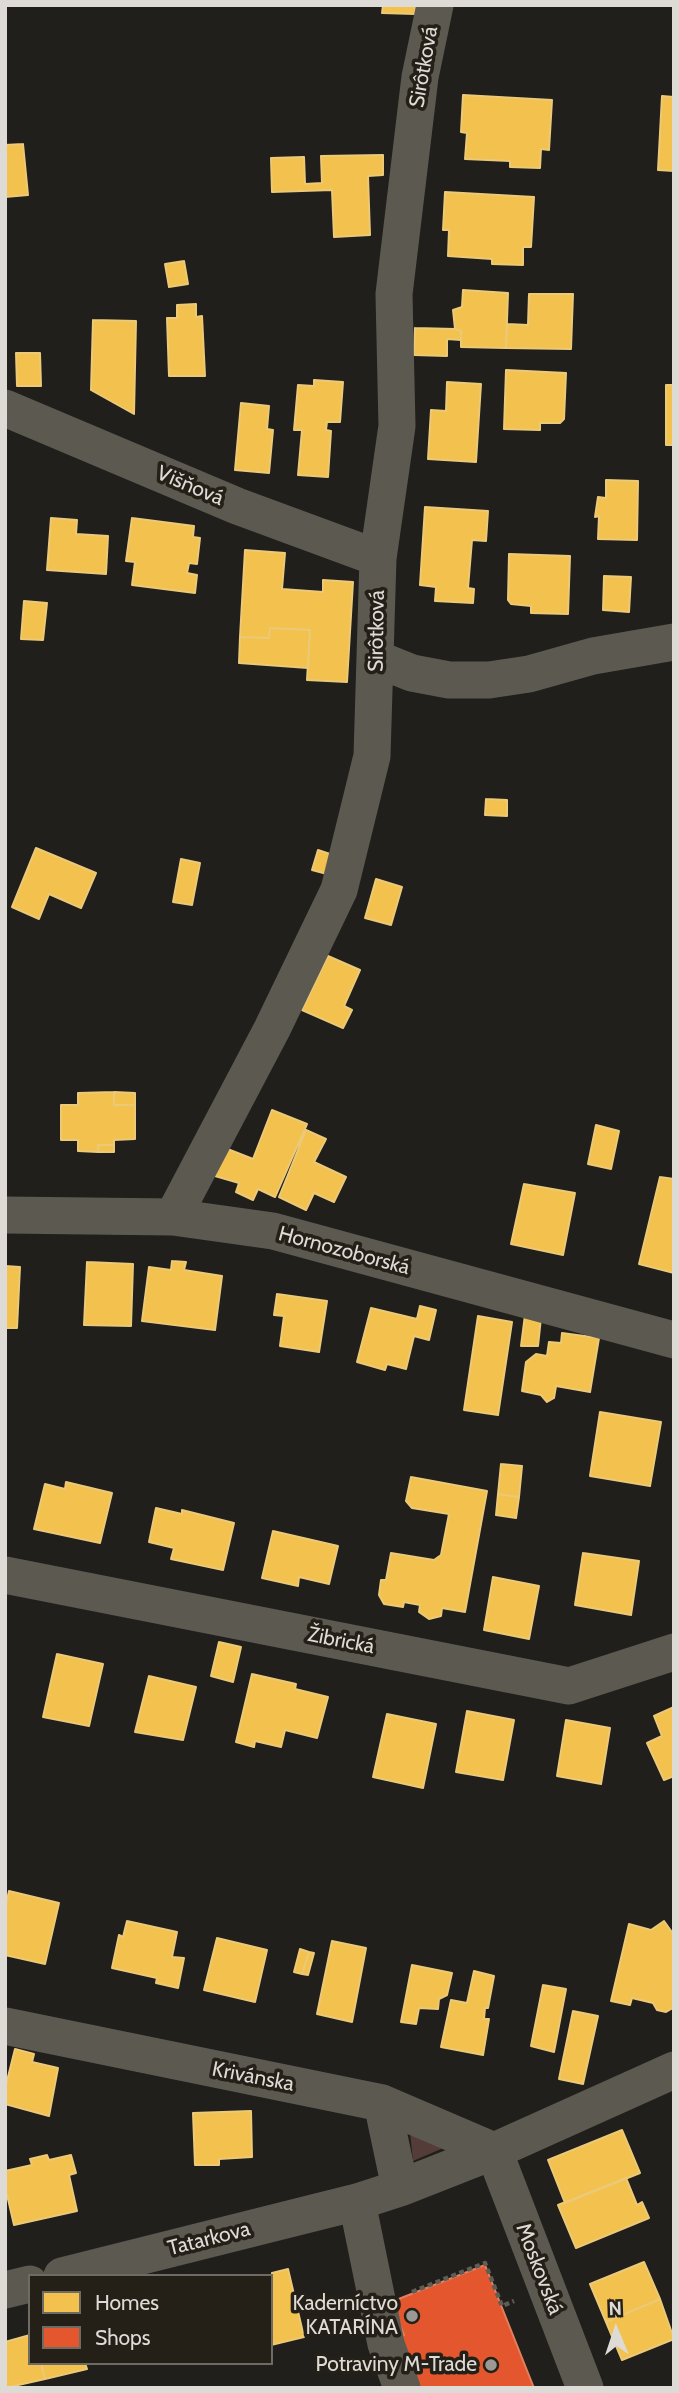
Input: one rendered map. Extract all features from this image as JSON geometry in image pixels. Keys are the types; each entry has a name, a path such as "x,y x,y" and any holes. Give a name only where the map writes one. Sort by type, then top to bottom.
{"street":[{"name":"Sirôtková","path":"173,1216 272,1029 339,890 372,756 378,558 397,426 394,295 420,77 435,5"},
{"name":"Višňová","path":"5,408 237,506 378,558"},
{"path":"377,659 412,673 449,680 489,680 529,674 593,656 674,642"},
{"name":"Hornozoborská","path":"5,1215 173,1216 273,1231 674,1340"},
{"name":"Žibrická","path":"5,1575 569,1686 674,1652"},
{"name":"Krivánska","path":"5,2026 382,2103 494,2151"},
{"name":"Tatarkova","path":"70,2274 357,2202 400,2188 494,2151 674,2070"},
{"path":"382,2103 400,2188"},
{"name":"Moskovská","path":"494,2151 585,2388"},
{"path":"357,2202 386,2344 402,2388"},
{"path":"5,2290 28,2284"}],"path":[{"path":"401,2297 494,2259"},
{"path":"485,2263 502,2306"}],"shaded area":[{"path":"409,2123 462,2140 413,2161"}],"building: Homes":[{"path":"383,5 415,5 415,14 382,13"},
{"path":"463,95 552,100 549,150 541,149 540,168 510,167 510,161 465,159 467,133 461,132"},
{"path":"662,96 674,97 674,171 658,170"},
{"path":"23,144 28,195 5,197 5,145"},
{"path":"383,155 383,175 368,176 370,235 334,237 332,190 272,192 271,158 304,157 305,184 322,183 321,156"},
{"path":"445,192 534,197 531,247 523,247 523,265 492,264 492,259 448,256 449,230 443,230"},
{"path":"184,261 188,284 169,287 165,264"},
{"path":"463,290 508,293 506,348 461,347 461,331 455,329 453,310 462,307"},
{"path":"529,294 573,294 571,349 506,348 507,324 528,325"},
{"path":"196,304 196,317 202,316 205,376 169,376 167,318 177,318 177,305"},
{"path":"93,320 136,321 134,414 91,390"},
{"path":"415,328 455,329 461,331 461,340 447,339 447,356 414,355"},
{"path":"16,353 40,353 41,386 17,386"},
{"path":"506,370 566,373 564,419 560,423 540,423 540,430 504,429"},
{"path":"314,380 343,382 340,422 327,422 326,430 331,431 328,477 298,475 302,430 294,430 298,385 314,386"},
{"path":"447,382 481,384 476,462 428,459 431,410 446,411"},
{"path":"666,385 674,385 674,445 666,445"},
{"path":"241,403 269,406 267,429 273,430 269,473 235,470"},
{"path":"606,480 638,481 637,540 598,539 599,516 595,517 598,497 606,498"},
{"path":"425,507 488,511 486,541 472,540 468,588 474,589 473,603 435,601 436,587 420,585"},
{"path":"51,518 77,520 76,534 108,536 106,574 47,570"},
{"path":"132,518 194,526 193,537 200,538 197,564 189,563 187,573 197,575 195,593 132,585 135,562 126,561"},
{"path":"245,550 285,553 282,589 323,592 323,580 353,582 347,682 307,680 310,630 270,628 269,638 240,637"},
{"path":"509,554 570,556 568,614 531,613 531,606 511,604 508,600"},
{"path":"604,576 631,577 629,612 603,610"},
{"path":"24,601 47,603 43,640 21,639"},
{"path":"270,628 310,630 308,668 239,663 240,637 269,638"},
{"path":"486,799 507,800 507,816 485,815"},
{"path":"36,848 96,873 81,908 49,894 39,919 12,907"},
{"path":"318,850 333,855 327,874 312,870"},
{"path":"181,859 200,863 192,905 173,902"},
{"path":"376,879 402,887 391,925 365,918"},
{"path":"328,956 360,970 344,1006 352,1010 343,1028 302,1010"},
{"path":"114,1092 135,1093 135,1105 114,1105"},
{"path":"114,1092 114,1105 135,1105 135,1139 114,1140 114,1145 98,1145 98,1152 78,1151 78,1140 61,1140 61,1105 78,1105 78,1093"},
{"path":"272,1110 307,1124 275,1197 258,1189 253,1200 236,1192 239,1183 215,1176 225,1148 253,1159"},
{"path":"596,1125 619,1131 611,1169 588,1164"},
{"path":"306,1130 326,1139 314,1162 346,1177 334,1202 314,1193 306,1210 279,1197"},
{"path":"98,1145 114,1145 114,1152 98,1152"},
{"path":"660,1177 674,1179 674,1273 639,1264"},
{"path":"524,1184 575,1193 563,1255 511,1244"},
{"path":"172,1261 186,1262 184,1270 222,1276 215,1330 142,1321 149,1267 171,1270"},
{"path":"87,1262 133,1264 131,1326 84,1325"},
{"path":"5,1266 20,1267 17,1328 5,1328"},
{"path":"277,1294 327,1301 319,1352 280,1346 284,1316 274,1315"},
{"path":"420,1306 436,1310 429,1340 414,1336 406,1369 387,1364 385,1370 357,1362 371,1308 417,1319"},
{"path":"525,1315 541,1318 538,1346 521,1346"},
{"path":"478,1316 512,1322 498,1415 464,1410"},
{"path":"562,1333 599,1338 590,1392 556,1386 554,1398 547,1402 541,1395 522,1391 526,1362 536,1354 547,1356 549,1342 561,1343"},
{"path":"600,1412 661,1422 650,1486 590,1476"},
{"path":"501,1464 522,1466 519,1497 498,1494"},
{"path":"411,1477 487,1491 465,1612 442,1608 441,1616 429,1619 419,1612 420,1605 404,1602 403,1607 384,1604 379,1595 381,1580 386,1580 391,1553 434,1560 441,1555 449,1514 412,1508 406,1501"},
{"path":"66,1482 112,1493 100,1543 34,1529 45,1484 65,1489"},
{"path":"498,1494 519,1497 516,1518 496,1515"},
{"path":"156,1508 182,1514 182,1510 234,1523 223,1570 171,1559 174,1548 149,1542"},
{"path":"273,1531 338,1546 329,1584 299,1577 298,1586 262,1578"},
{"path":"583,1553 639,1561 631,1615 575,1605"},
{"path":"493,1577 539,1586 529,1639 484,1630"},
{"path":"219,1642 241,1647 233,1682 211,1676"},
{"path":"57,1654 103,1664 89,1726 43,1717"},
{"path":"252,1674 296,1684 295,1689 328,1697 317,1738 285,1730 281,1747 255,1741 254,1747 236,1742"},
{"path":"149,1676 196,1687 183,1740 135,1732"},
{"path":"674,1707 674,1776 664,1780 647,1743 662,1736 654,1716"},
{"path":"467,1711 514,1720 503,1780 456,1772"},
{"path":"387,1714 436,1724 423,1788 373,1777"},
{"path":"566,1720 610,1728 601,1784 557,1776"},
{"path":"9,1891 59,1903 45,1964 5,1955 5,1909"},
{"path":"127,1921 177,1932 172,1957 184,1958 178,1988 156,1983 157,1978 112,1968 119,1935 123,1937"},
{"path":"664,1921 674,1935 673,2008 666,2012 657,2010 653,2003 632,1998 630,2005 611,2001 629,1924 651,1930"},
{"path":"217,1938 267,1950 255,2002 204,1990"},
{"path":"332,1941 366,1948 352,2022 317,2014"},
{"path":"300,1949 309,1952 302,1974 294,1972"},
{"path":"309,1952 314,1953 308,1975 302,1974"},
{"path":"412,1965 452,1973 447,1995 439,1999 438,2009 419,2008 416,2024 401,2022"},
{"path":"474,1971 494,1976 488,2008 485,2008 484,2019 489,2019 483,2055 441,2047 451,2000 467,2003"},
{"path":"543,1985 566,1989 554,2052 531,2046"},
{"path":"573,2011 598,2016 583,2084 559,2079"},
{"path":"15,2049 34,2054 32,2062 58,2068 49,2116 5,2104 5,2089"},
{"path":"251,2111 252,2157 219,2159 219,2165 195,2165 193,2113"},
{"path":"622,2130 640,2173 565,2203 548,2160"},
{"path":"47,2155 49,2160 71,2155 76,2173 69,2175 77,2211 14,2225 5,2186 5,2171 32,2165 30,2159"},
{"path":"626,2178 637,2205 642,2202 649,2218 576,2248 558,2205"},
{"path":"644,2262 660,2299 606,2322 590,2284"},
{"path":"288,2269 304,2337 273,2345 272,2273"},
{"path":"660,2299 674,2339 622,2360 606,2322"},
{"path":"28,2336 28,2365 42,2365 45,2379 5,2388 5,2342"},
{"path":"42,2365 86,2365 87,2369 45,2379"}],"building: Shops":[{"path":"485,2265 534,2388 416,2388 397,2338 404,2335 391,2302"}],"place":[{"name":"Kaderníctvo KATARÍNA","path":"412,2316"},
{"name":"Potraviny M-Trade","path":"491,2365"}]}
